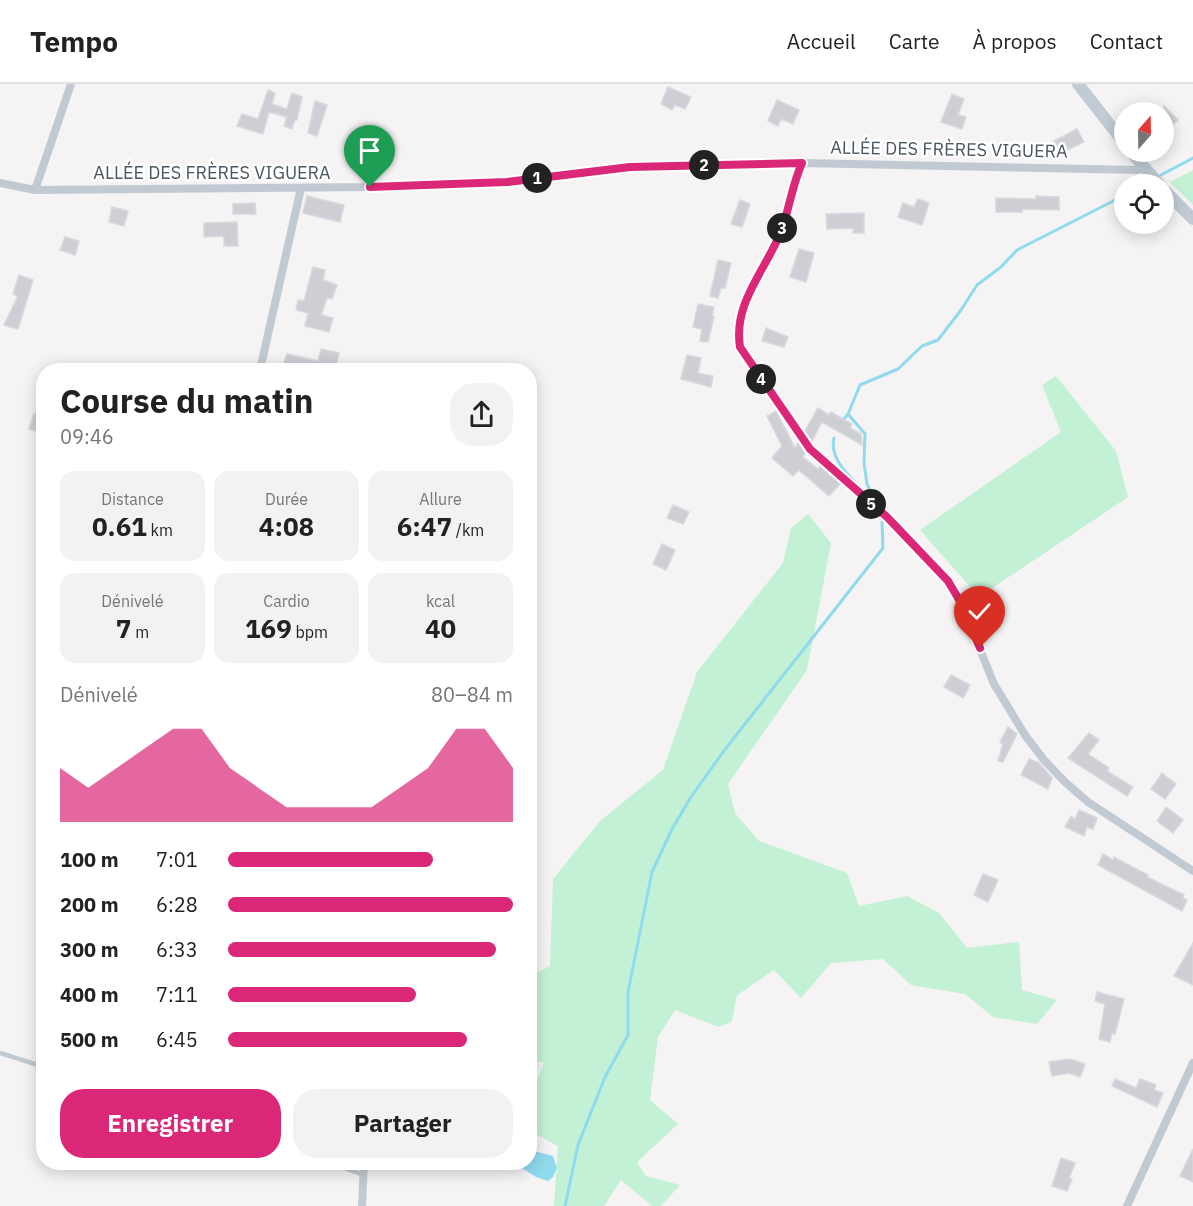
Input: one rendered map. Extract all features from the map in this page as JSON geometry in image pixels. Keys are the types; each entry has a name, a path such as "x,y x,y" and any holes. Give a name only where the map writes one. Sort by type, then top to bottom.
{"street":[{"path":"35,190 71,84"},
{"path":"1078,84 1114,130"},
{"path":"1139,162 1150,174"},
{"path":"802,163 780,234 740,315 737,330 740,347 810,449 887,517 948,581 961,603 994,684 1025,735 1044,760 1088,802 1193,871"},
{"name":"ALLÉE DES FRÈRES VIGUERA","path":"0,183 35,190 301,188 507,182 630,167 802,163 1138,170 1142,166"},
{"path":"262,363 301,188"},
{"path":"1174,200 1193,219"},
{"path":"1127,1206 1193,1063"},
{"path":"362,1206 364,1170"}],"lane":[{"path":"0,1053 36,1064"},
{"path":"350,1170 364,1175"}],"green space":[{"path":"1193,170 1193,205 1174,186 1174,180"},
{"path":"1056,376 1116,451 1128,497 979,597 920,530 1061,432 1042,385"},
{"path":"808,514 831,543 807,670 728,784 735,813 759,841 847,873 859,906 907,896 939,913 967,948 1019,942 1022,990 1057,1000 1037,1024 993,1017 965,994 911,985 883,959 831,963 801,998 774,970 737,995 732,1021 719,1027 675,1010 658,1037 650,1100 678,1124 637,1162 646,1176 680,1185 661,1206 652,1206 621,1180 604,1206 554,1206 558,1146 537,1135 537,1080 544,1063 537,1061 537,973 550,966 553,879 600,821 663,770 697,672 783,563 791,528"}],"water":[{"path":"537,1152 553,1156 557,1168 553,1177 548,1181 525,1170 537,1170"}],"building":[{"path":"668,87 691,97 685,109 675,105 672,110 661,104"},
{"path":"268,90 275,93 272,104 287,109 292,93 302,97 297,120 292,129 284,126 287,117 269,112 263,134 237,126 242,114 258,119"},
{"path":"952,94 964,99 958,115 966,117 962,129 941,122"},
{"path":"777,100 799,110 793,124 781,119 778,126 768,121"},
{"path":"315,101 327,105 317,136 308,133"},
{"path":"1077,129 1084,142 1061,153 1054,141"},
{"path":"307,196 344,205 340,222 303,213"},
{"path":"1036,196 1059,197 1059,210 1022,209 1022,212 996,212 996,198 1036,199"},
{"path":"918,199 929,203 922,225 898,217 903,203 914,207"},
{"path":"740,200 750,204 742,227 731,224"},
{"path":"255,203 256,214 233,214 233,204"},
{"path":"112,207 128,211 124,226 109,222"},
{"path":"864,213 864,233 853,233 853,228 827,229 826,214"},
{"path":"237,222 238,246 224,246 224,236 204,237 204,223"},
{"path":"65,237 79,241 75,255 60,250"},
{"path":"799,249 814,253 806,282 790,277"},
{"path":"718,260 731,263 725,288 721,288 718,298 710,296"},
{"path":"313,267 325,270 323,280 337,285 332,299 327,298 321,315 333,318 329,332 305,326 308,313 296,310 298,300 304,301"},
{"path":"19,275 33,280 18,329 4,325 18,296 13,294"},
{"path":"698,304 714,307 708,342 700,341 702,329 693,327"},
{"path":"766,328 788,337 784,347 762,341"},
{"path":"321,349 339,353 337,363 284,363 287,354 318,361"},
{"path":"687,355 701,358 698,373 713,376 711,387 681,379"},
{"path":"818,408 829,415 831,412 852,424 850,428 861,434 862,445 822,422 812,441 805,431"},
{"path":"776,411 795,448 798,443 805,453 803,457 818,469 820,466 840,484 829,496 799,470 793,476 772,458 782,446 767,416"},
{"path":"34,413 36,414 36,431 29,429"},
{"path":"673,505 689,512 683,524 667,518"},
{"path":"662,544 675,550 666,570 653,564"},
{"path":"951,675 970,685 963,698 944,687"},
{"path":"1008,727 1017,734 1003,762 998,761 1003,744 1000,742"},
{"path":"1089,733 1099,740 1088,754 1109,768 1107,771 1133,787 1127,796 1068,758"},
{"path":"1029,759 1039,763 1052,778 1048,789 1021,775"},
{"path":"1162,773 1176,784 1165,799 1151,789"},
{"path":"1166,807 1183,820 1173,833 1157,821"},
{"path":"1079,810 1097,818 1093,829 1087,827 1084,836 1065,827 1071,816 1075,819"},
{"path":"1103,854 1113,860 1114,857 1148,875 1147,877 1184,895 1183,898 1187,900 1182,911 1098,865"},
{"path":"983,874 998,880 988,902 974,895"},
{"path":"1193,943 1193,985 1174,976"},
{"path":"1097,992 1124,999 1115,1034 1112,1033 1110,1042 1099,1039 1105,1004 1095,1001"},
{"path":"1070,1059 1085,1064 1080,1077 1069,1073 1052,1076 1049,1062"},
{"path":"1115,1079 1136,1088 1140,1079 1156,1085 1154,1090 1163,1093 1157,1107 1112,1086"},
{"path":"1193,1149 1193,1182 1180,1176"},
{"path":"1061,1158 1075,1163 1067,1191 1052,1186"}],"waterway":[{"path":"1163,174 1193,158"},
{"path":"877,504 867,484 864,463 865,434 848,414 860,385 898,369 922,346 938,340 977,285 1001,267 1017,250 1114,201"},
{"path":"844,419 848,414"},
{"path":"834,438 833,446 837,460 861,489"},
{"path":"565,1206 578,1145 605,1077 628,1035 628,992 652,872 672,829 691,797 723,752 883,548 882,522"}],"route":[{"path":"370,187 507,182 630,167 802,163 780,234 740,315 737,330 740,347 810,449 887,517 948,581 961,603 980,648"}]}
